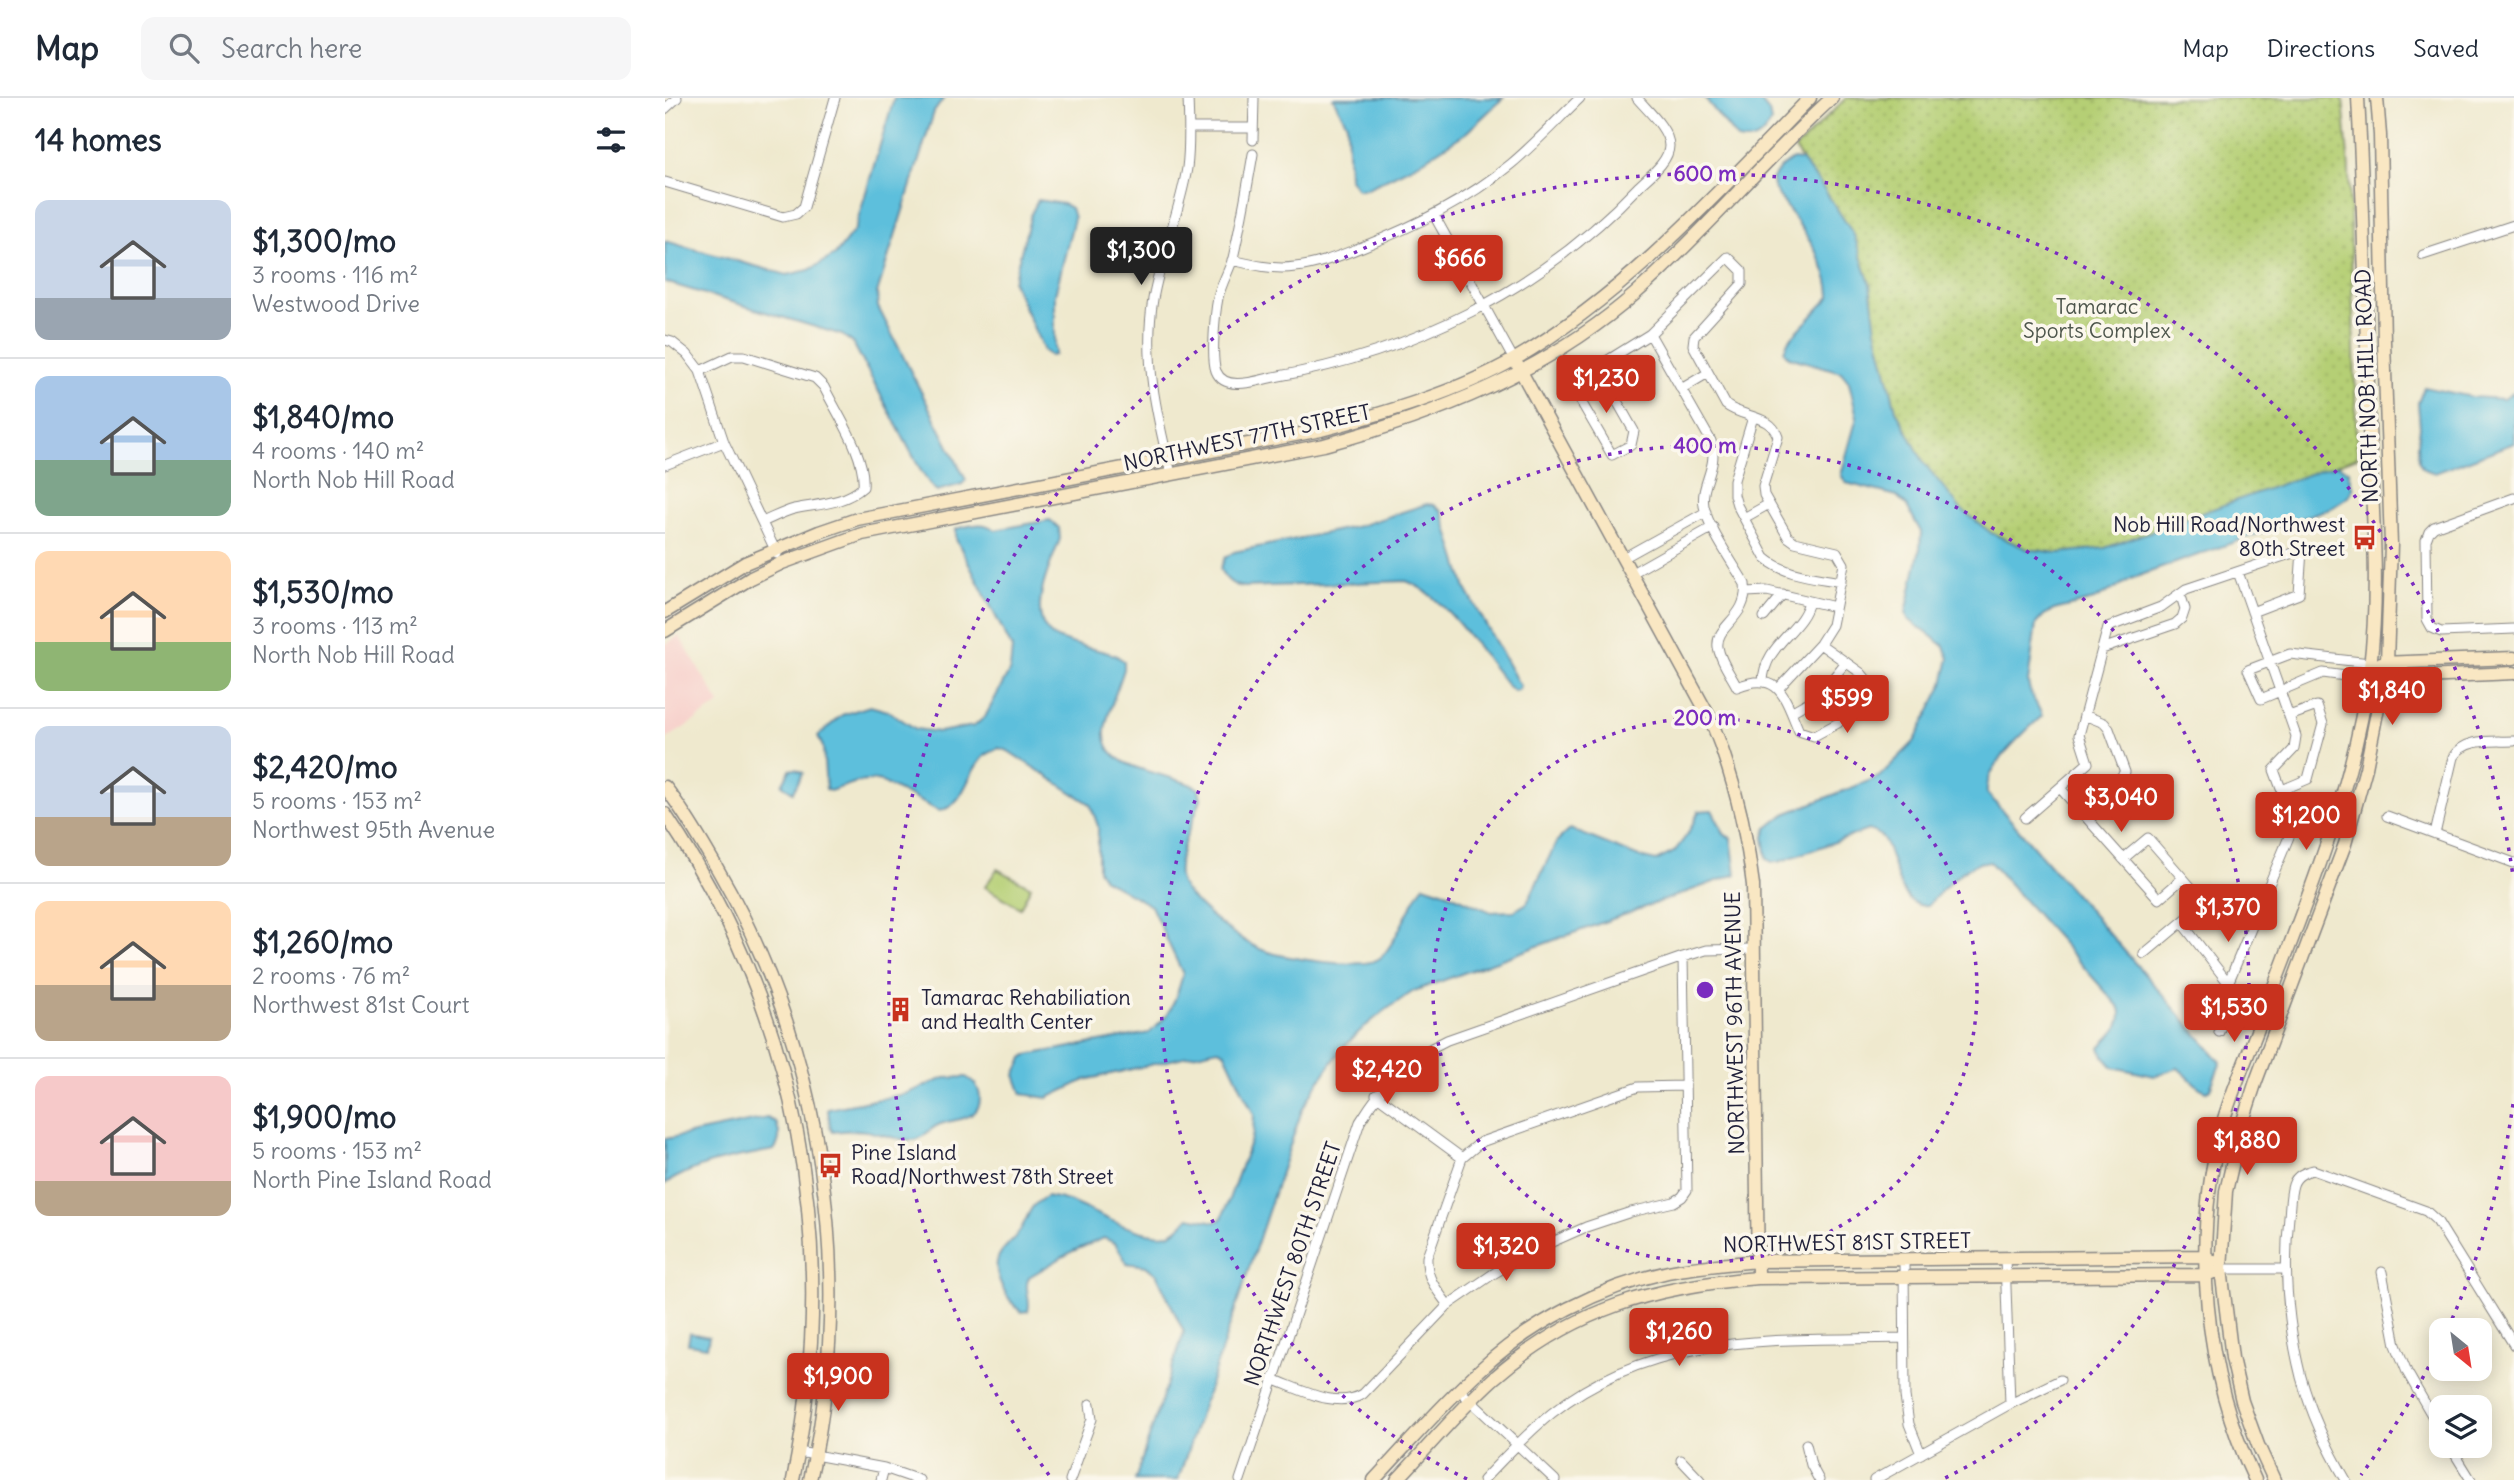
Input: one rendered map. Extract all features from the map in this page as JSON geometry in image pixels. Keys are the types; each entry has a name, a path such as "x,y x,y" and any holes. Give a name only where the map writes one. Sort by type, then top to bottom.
{"street":[{"path":"665,109 677,98"},
{"path":"665,182 783,217 796,214 804,207 835,98"},
{"path":"1171,474 1152,388 1149,343 1153,300 1187,168 1188,98"},
{"path":"1253,140 1254,98"},
{"path":"1232,260 1263,267 1296,267 1341,255 1392,235 1434,215 1510,164 1580,98"},
{"path":"1253,154 1232,260 1219,297 1214,340 1216,371 1223,380 1235,384 1308,371 1365,356 1422,336 1483,307 1538,274 1587,236 1665,159 1669,147 1666,135 1637,98"},
{"name":"NORTHWEST 77TH STREET","path":"665,631 751,578 782,563 862,534 1324,445 1388,428 1449,405 1517,365 1625,282 1679,233 1810,98"},
{"name":"NORTH NOB HILL ROAD","path":"2255,1480 2231,1422 2215,1359 2206,1275 2210,1188 2222,1125 2341,804 2368,679 2374,573 2358,98"},
{"name":"NORTH NOB HILL ROAD","path":"2274,1480 2242,1401 2232,1358 2221,1269 2226,1191 2242,1124 2345,844 2366,768 2387,662 2391,545 2377,98"},
{"name":"NORTHWEST 77TH STREET","path":"665,612 745,563 857,519 1321,430 1384,414 1553,354 1636,293 1689,243 1825,100"},
{"path":"1189,128 1253,128"},
{"name":"NORTHWEST 96TH AVENUE","path":"1434,215 1632,573 1711,720 1727,760 1748,843 1753,885 1758,1278"},
{"path":"2423,255 2514,225"},
{"path":"1597,366 1634,430 1631,444 1612,455 1576,393 1577,382 1584,374 1597,366 1650,334 1728,257 1742,271 1742,284 1693,337 1693,345 1726,405 1770,423 1778,437 1763,486 1764,495 1788,537 1794,542 1837,552 1845,564 1832,625 1821,644 1779,689"},
{"path":"1650,334 1711,441 1714,451 1714,461 1704,491 1704,506 1745,584 1746,592 1743,606 1720,635 1717,643 1720,656 1737,687 1755,681 1770,682 1783,694 1799,732 1814,736 1838,723 1866,680 1861,673 1821,644"},
{"path":"665,340 687,354 700,371 724,442 782,563"},
{"path":"700,371 732,356 744,356 815,378 824,387 860,461 864,474 863,488 853,496 819,506 791,510 762,522"},
{"path":"1681,389 1708,373"},
{"path":"1753,417 1734,480 1737,505 1765,558 1787,572 1841,582"},
{"path":"665,465 724,442"},
{"path":"2514,498 2434,527 2429,531 2426,540 2427,619 2432,628 2441,632 2514,629"},
{"path":"1744,518 1769,504"},
{"path":"1623,558 1706,512"},
{"path":"1632,573 1713,527"},
{"path":"1676,529 1683,544"},
{"path":"2025,818 2088,764 2079,734 2108,627 2161,607 2186,589 2302,550 2299,594 2252,612"},
{"path":"2123,859 2148,838 2224,925 2267,887 2291,832 2292,818 2274,770 2294,749 2296,736 2238,572"},
{"path":"1746,592 1767,591 1835,607"},
{"path":"2102,649 2175,624 2182,618 2185,610 2180,593"},
{"path":"1764,617 1783,594"},
{"path":"1763,682 1763,669 1768,659 1802,615 1809,601"},
{"path":"2514,658 2370,663 2290,654 2248,670 2261,699 2323,673 2368,679 2514,673"},
{"path":"1791,712 1819,696 1846,662"},
{"path":"2282,790 2308,779 2323,724 2317,706 2289,716"},
{"path":"2083,813 2125,772 2109,729 2103,723 2084,715"},
{"path":"2435,834 2453,757 2460,747 2472,743 2514,741"},
{"path":"665,787 706,848 747,924 790,1032 818,1143 824,1189 830,1299 827,1367 810,1480"},
{"path":"2060,788 2159,899 2183,878"},
{"path":"665,814 688,850 734,935 756,988 789,1093 800,1142 813,1286 809,1382 793,1480"},
{"path":"2387,816 2514,863"},
{"path":"2144,954 2205,903"},
{"path":"2229,981 2255,919 2248,904"},
{"path":"2182,923 2233,989 2219,1032"},
{"name":"NORTHWEST 80TH STREET","path":"1242,1479 1272,1380 1360,1122 1376,1095 1402,1067 1447,1040 1683,957 1706,950 1753,949"},
{"path":"1272,1380 1338,1401 1351,1401 1363,1394 1448,1306 1493,1274 1534,1250 1586,1227 1631,1212 1674,1202 1682,1197 1687,1189 1683,957"},
{"path":"1448,1306 1431,1283 1426,1271 1427,1257 1462,1158 1481,1142 1638,1087 1685,1086"},
{"path":"1376,1095 1462,1158"},
{"path":"2346,1480 2319,1429 2301,1378 2291,1327 2285,1269 2293,1182 2302,1173 2313,1170 2426,1211 2447,1233 2514,1345"},
{"path":"2206,1256 2221,1269"},
{"name":"NORTHWEST 81ST STREET","path":"1374,1480 1482,1367 1514,1342 1552,1317 1587,1300 1667,1272 1758,1261 2206,1256"},
{"path":"2005,1258 2010,1404"},
{"path":"1904,1260 1905,1396 1909,1424 1921,1454"},
{"name":"NORTHWEST 81ST STREET","path":"1397,1480 1493,1379 1524,1355 1560,1331 1594,1314 1631,1299 1671,1288 1758,1278 2206,1275 2221,1269 2285,1269"},
{"path":"2382,1272 2396,1345 2407,1372 2429,1410"},
{"path":"1483,1480 1517,1444 1552,1413 1584,1391 1653,1359 1692,1349 1740,1342 1904,1339"},
{"path":"1874,1480 2010,1404 2060,1380"},
{"path":"1459,1390 1555,1480"},
{"path":"1070,1480 1092,1419 1090,1404"},
{"path":"1806,1444 1811,1465 1819,1480"},
{"path":"799,1452 884,1468 919,1480"},
{"path":"2457,1458 2471,1480"},
{"path":"1681,1460 1700,1480"},
{"path":"881,1480 884,1468"}],"shaded area":[{"path":"679,636 720,704 665,740 665,645"}],"green space":[{"name":"Tamarac Sports Complex","path":"1846,98 2343,98 2349,170 2357,457 2104,552 2055,556 2015,550 1960,516 1912,453 1795,149"},
{"path":"997,869 1031,887 1020,908 985,887"}],"water":[{"path":"894,98 944,98 934,112 877,293 878,307 966,480 962,484 937,491 921,471 853,343 842,335 665,282 665,241 787,275 809,270 835,255 855,229"},
{"path":"1333,98 1503,98 1467,132 1419,163 1366,189 1357,189 1349,177 1347,124"},
{"path":"1705,98 1758,98 1769,112 1771,122 1758,138 1738,140"},
{"path":"1793,159 1801,160 1822,186 1854,235 1870,284 1876,330 1896,410 1924,463 1960,508 1991,533 2027,549 2058,553 2105,548 2320,470 2338,465 2348,471 2353,488 2348,497 2333,507 2133,578 2094,600 2044,615 2036,624 2028,682 2042,716 1998,762 1988,783 1987,793 2221,1062 2207,1091 2178,1068 2154,1076 2113,1067 2103,1056 2100,1047 2119,1025 2120,1008 1990,862 1981,862 1964,870 1928,905 1918,905 1903,891 1883,838 1868,830 1779,862 1767,859 1764,837 1767,828 1785,814 1879,777 1914,742 1943,684 1949,658 1943,645 1908,619 1906,613 1921,532 1907,506 1897,496 1846,483 1841,475 1857,417 1849,382 1841,372 1789,357 1784,351 1788,341 1830,297 1824,269 1817,254 1773,187 1772,180 1780,168"},
{"path":"1038,200 1071,208 1074,218 1055,295 1055,355 1050,356 1044,351 1013,282 1031,214"},
{"path":"2424,387 2472,397 2504,399 2514,392 2514,443 2435,473 2423,469 2419,462 2418,403"},
{"path":"1427,504 1442,511 1466,589 1520,686 1518,690 1514,691 1508,686 1448,612 1420,588 1406,581 1244,587 1229,581 1220,569 1225,558 1234,552 1359,526"},
{"path":"1050,520 1059,528 1060,539 1042,589 1041,616 1045,627 1057,638 1115,655 1124,661 1124,669 1106,724 1107,745 1115,756 1127,764 1199,789 1201,799 1179,863 1180,881 1203,909 1227,929 1260,949 1302,959 1340,963 1371,962 1385,952 1424,885 1491,912 1514,911 1527,903 1557,841 1570,829 1639,857 1656,861 1674,852 1687,835 1699,811 1712,810 1725,835 1731,838 1736,874 1414,991 1377,1016 1349,1042 1325,1072 1302,1110 1178,1480 1135,1480 1184,1332 1157,1275 1146,1266 1127,1263 1115,1243 1104,1238 1073,1251 1029,1277 1028,1311 1021,1312 1001,1285 997,1261 1021,1229 1033,1207 1047,1196 1070,1202 1133,1229 1158,1235 1174,1231 1189,1217 1216,1222 1222,1218 1253,1134 1254,1115 1225,1053 1218,1049 1085,1080 1048,1098 1022,1094 1015,1075 1027,1055 1149,1033 1167,1014 1175,1000 1183,974 1151,906 1104,879 1098,870 1098,826 1090,804 1008,751 999,748 984,756 955,803 939,811 878,780 857,782 830,791 826,789 823,747 818,736 842,715 870,706 888,711 916,729 939,732 974,726 985,717 1010,670 1012,648 956,539 956,529 981,524 995,530"},
{"path":"790,770 803,773 793,792 782,785"},
{"path":"966,1077 979,1091 979,1106 976,1111 965,1118 938,1125 918,1139 899,1139 862,1130 833,1132 830,1127 828,1109 905,1094 945,1078"},
{"path":"767,1118 776,1122 778,1130 779,1140 774,1150 705,1165 665,1184 665,1139"},
{"path":"690,1333 709,1337 707,1347 688,1344"}],"place":[{"name":"Nob Hill Road/Northwest 80th Street","path":"2365,537"},
{"name":"Tamarac Rehabiliation and Health Center","path":"901,1010"},
{"name":"Pine Island Road/Northwest 78th Street","path":"831,1165"}]}
